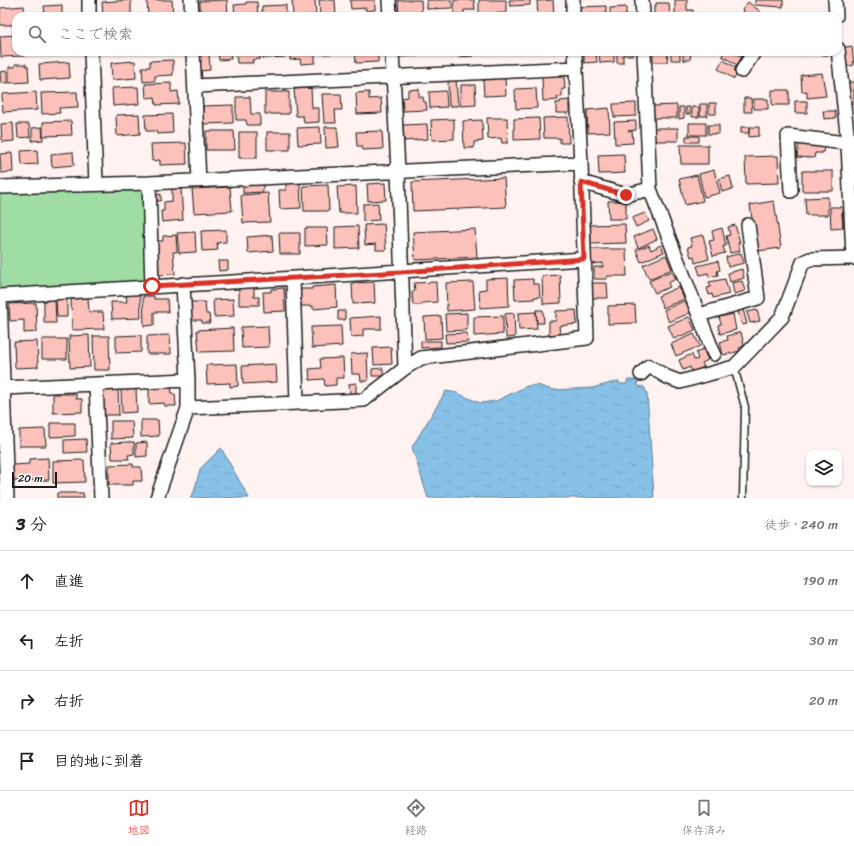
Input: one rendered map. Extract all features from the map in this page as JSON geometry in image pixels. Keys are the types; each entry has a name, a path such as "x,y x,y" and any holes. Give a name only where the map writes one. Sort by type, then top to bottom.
{"street":[{"path":"89,0 90,12"},
{"path":"191,0 192,12"},
{"path":"389,0 390,12"},
{"path":"573,0 574,12"},
{"path":"642,0 643,12"},
{"path":"836,0 836,12"},
{"path":"91,56 96,184"},
{"path":"193,56 199,181"},
{"path":"392,56 405,368"},
{"path":"188,408 364,400 405,368 421,358 587,338 581,163 575,56"},
{"path":"644,56 650,189 714,354"},
{"path":"742,71 751,56"},
{"path":"641,374 649,366 667,378 680,382 734,367 782,317 803,262 810,259 853,258 851,144 839,56"},
{"path":"195,86 576,68"},
{"path":"791,191 788,136 851,144"},
{"path":"0,187 199,181 581,163"},
{"path":"581,182 626,195 650,189"},
{"path":"149,183 152,286"},
{"path":"699,315 758,298 748,224"},
{"path":"5,494 4,388 0,296 183,284 292,279 584,259"},
{"path":"292,279 298,403"},
{"path":"157,498 188,408 183,284"},
{"path":"4,388 188,380"},
{"path":"96,384 101,498"}],"lane":[{"path":"734,367 745,407 744,498"}],"green space":[{"path":"146,186 149,282 0,292 0,188"}],"water":[{"path":"627,380 637,380 638,386 644,387 647,393 654,498 428,498 412,447 446,391 457,393 480,403 496,401 527,386 537,385 553,390 592,388 619,381 619,384 627,384"},
{"path":"221,448 249,498 190,498 194,492 200,469"}],"building":[{"path":"131,0 131,12 103,12 102,2"},
{"path":"147,0 172,0 173,12 148,12"},
{"path":"227,0 228,12 200,12 200,1"},
{"path":"315,0 316,12 293,12 292,1"},
{"path":"319,0 335,0 336,12 320,12"},
{"path":"350,0 375,0 375,10 366,11 366,8 351,9"},
{"path":"398,0 421,0 422,12 399,12"},
{"path":"427,0 451,0 452,8 427,9"},
{"path":"454,0 474,0 475,10 454,12"},
{"path":"479,0 506,0 506,12 479,12"},
{"path":"509,0 530,0 530,5 510,6"},
{"path":"553,0 554,12 538,12 537,1"},
{"path":"675,0 687,0 687,10 693,10 693,12 675,12"},
{"path":"755,0 783,0 783,7 755,5"},
{"path":"246,2 257,2 258,12 235,12 234,5 246,4"},
{"path":"748,2 761,12 744,12 742,10"},
{"path":"656,3 669,3 670,12 654,12 654,6 656,6"},
{"path":"62,5 62,12 45,12 44,6"},
{"path":"286,5 286,12 262,12 262,6"},
{"path":"24,6 25,12 12,12 12,25 0,25 0,8"},
{"path":"606,6 606,12 578,12 577,7"},
{"path":"626,7 626,12 610,12 610,8"},
{"path":"12,35 12,56 25,56 1,57 0,36"},
{"path":"852,46 854,65 843,67 842,48"},
{"path":"199,56 209,56 210,70 200,71"},
{"path":"218,56 231,56 231,59 219,60"},
{"path":"236,56 260,56 260,59 252,60 253,63 237,63"},
{"path":"263,56 285,56 285,57 263,58"},
{"path":"290,56 315,56 315,63 301,64 300,59 290,60"},
{"path":"355,56 378,56 378,62 356,63"},
{"path":"398,56 418,56 398,57"},
{"path":"584,56 596,56 597,62 584,63"},
{"path":"599,56 614,56 614,62 600,63"},
{"path":"617,56 623,56 623,63 617,63"},
{"path":"653,56 668,56 667,62 653,62"},
{"path":"671,56 680,56 680,60 671,60"},
{"path":"683,56 691,56 690,60 683,60"},
{"path":"722,56 742,57 737,65"},
{"path":"173,60 173,75 155,76 155,81 143,82 142,67 150,67 150,61"},
{"path":"723,60 740,70 734,79 718,69"},
{"path":"135,61 136,78 112,80 111,63"},
{"path":"69,62 70,78 40,80 39,64"},
{"path":"15,64 26,64 26,66 28,66 29,82 9,83 9,67 15,67"},
{"path":"7,71 7,83 1,83 0,72"},
{"path":"822,73 826,96 807,98 807,91 802,92 801,75"},
{"path":"564,77 565,89 562,89 562,97 557,97 558,100 543,101 542,78"},
{"path":"505,78 506,95 484,96 483,79"},
{"path":"448,80 456,80 458,106 449,106"},
{"path":"846,82 854,82 854,103 847,104"},
{"path":"171,83 171,92 178,91 179,104 156,105 155,97 146,98 145,84"},
{"path":"461,85 475,85 476,105 460,106"},
{"path":"138,87 139,104 113,106 112,88"},
{"path":"311,88 312,108 319,108 319,122 304,123 303,116 296,116 294,89"},
{"path":"536,88 537,108 516,109 515,89"},
{"path":"419,89 419,97 423,97 424,102 426,102 427,110 403,111 402,98 408,97 408,90"},
{"path":"772,90 789,90 789,105 772,105"},
{"path":"446,91 447,107 430,108 429,92"},
{"path":"36,92 37,110 3,112 2,94"},
{"path":"77,92 78,107 59,108 60,113 42,114 41,93"},
{"path":"265,92 289,92 289,114 265,114"},
{"path":"369,92 369,99 381,98 382,113 357,114 356,93"},
{"path":"322,94 341,94 342,110 335,110 336,123 324,123"},
{"path":"236,97 250,97 251,114 260,114 260,125 247,125 246,120 236,120"},
{"path":"744,98 751,98 752,112 744,112"},
{"path":"754,99 768,99 768,109 754,109"},
{"path":"569,100 569,113 556,113 556,103"},
{"path":"795,101 807,101 807,113 795,113"},
{"path":"636,103 636,116 614,117 613,104"},
{"path":"709,103 716,103 716,114 709,114"},
{"path":"700,104 707,104 707,116 700,116"},
{"path":"233,105 233,123 203,124 203,106"},
{"path":"677,105 677,118 652,118 652,106"},
{"path":"679,107 684,107 684,118 679,119"},
{"path":"686,107 690,107 690,114 686,114"},
{"path":"692,107 699,107 699,117 692,117"},
{"path":"609,108 610,132 588,133 587,110"},
{"path":"823,111 835,111 836,118 824,119"},
{"path":"139,114 140,134 117,136 116,115"},
{"path":"172,114 173,133 157,134 156,131 146,131 145,115"},
{"path":"568,117 569,143 560,143 560,138 544,138 543,118"},
{"path":"487,118 507,118 508,143 502,143 501,138 488,139"},
{"path":"539,118 540,139 514,140 514,119"},
{"path":"454,119 454,139 432,140 431,120"},
{"path":"482,120 483,141 474,142 474,148 464,148 463,121"},
{"path":"71,121 72,135 43,136 43,122"},
{"path":"636,121 636,130 628,131 632,131 633,143 615,144 614,122"},
{"path":"13,123 14,141 2,142 1,124"},
{"path":"689,123 706,123 706,135 689,135"},
{"path":"17,124 29,124 30,137 18,138"},
{"path":"427,124 428,139 404,141 403,125"},
{"path":"708,125 719,125 719,134 708,134"},
{"path":"42,127 43,140 32,141 32,128"},
{"path":"320,127 321,144 298,145 297,128"},
{"path":"325,127 337,127 339,147 326,148"},
{"path":"741,127 749,127 749,133 741,133"},
{"path":"749,127 759,127 759,136 749,137"},
{"path":"653,128 678,128 678,141 653,141"},
{"path":"206,131 234,131 235,150 206,150"},
{"path":"382,131 383,149 362,150 362,146 357,146 356,132"},
{"path":"239,132 257,132 257,158 239,158"},
{"path":"267,132 290,132 290,150 267,150"},
{"path":"686,136 699,136 699,142 686,142"},
{"path":"799,141 824,144 823,153 815,153 814,158 797,157"},
{"path":"186,143 187,164 160,165 160,160 152,161 151,144"},
{"path":"680,145 708,145 708,164 681,164"},
{"path":"37,150 38,164 22,165 21,151"},
{"path":"73,152 74,165 52,167 51,154"},
{"path":"12,153 13,172 1,173 0,154"},
{"path":"624,154 625,173 599,174 598,155"},
{"path":"778,156 779,183 746,184 745,157"},
{"path":"714,170 720,193 704,197 699,174"},
{"path":"802,171 833,171 833,191 802,191"},
{"path":"697,175 703,201 685,205 679,179"},
{"path":"730,176 733,189 722,192 719,179"},
{"path":"504,178 506,207 413,211 412,182"},
{"path":"263,182 263,192 243,193 243,183"},
{"path":"300,182 301,208 280,209 279,190 286,190 286,183"},
{"path":"385,183 386,200 368,201 367,184"},
{"path":"328,185 329,211 304,211 303,186"},
{"path":"356,186 357,213 339,213 337,187"},
{"path":"230,187 232,211 194,213 192,189"},
{"path":"172,188 181,188 183,220 162,222 161,211 164,211 164,202 172,201"},
{"path":"268,193 270,222 243,223 241,195"},
{"path":"161,194 161,201 157,201 156,195"},
{"path":"828,197 828,215 806,215 805,198"},
{"path":"608,201 626,201 626,219 609,219"},
{"path":"774,201 781,248 757,251 750,205"},
{"path":"378,203 379,220 363,221 363,204"},
{"path":"830,207 842,207 843,228 831,229"},
{"path":"645,213 649,221 636,227 632,218"},
{"path":"842,213 845,213 846,228 843,228"},
{"path":"384,224 386,250 376,250 376,244 365,245 364,225"},
{"path":"625,224 626,243 591,244 590,225"},
{"path":"735,225 740,242 738,243 740,251 730,253 726,236 730,235 728,227"},
{"path":"358,226 359,248 335,249 335,227"},
{"path":"305,228 327,228 328,245 305,246"},
{"path":"722,228 726,246 723,246 725,253 713,256 709,241 714,240 712,231"},
{"path":"475,229 477,257 415,260 413,232"},
{"path":"653,229 657,239 638,248 634,237"},
{"path":"226,230 226,242 217,243 218,250 202,251 201,231"},
{"path":"195,232 196,252 179,253 177,233"},
{"path":"279,233 300,233 300,254 280,254"},
{"path":"176,235 177,252 173,252 175,274 158,275 156,241 163,241 163,236"},
{"path":"272,235 273,251 248,253 247,237"},
{"path":"703,235 709,259 695,263 694,256 691,257 688,247 692,246 690,238"},
{"path":"649,245 651,250 661,245 664,252 641,262 636,250"},
{"path":"590,249 626,249 627,276 607,276 607,279 594,279 594,267 603,267 603,263 590,264"},
{"path":"741,253 744,263 728,267 726,257"},
{"path":"666,255 672,269 649,279 643,265"},
{"path":"218,261 228,261 228,270 219,271"},
{"path":"718,261 720,270 717,271 718,275 709,277 708,273 700,275 697,266"},
{"path":"742,269 744,278 730,282 728,273"},
{"path":"672,271 676,279 668,283 670,287 655,293 649,281"},
{"path":"560,275 561,303 543,304 542,276"},
{"path":"508,278 509,306 480,308 479,290 486,289 486,279"},
{"path":"533,279 533,284 539,284 540,297 534,297 534,299 515,300 514,280"},
{"path":"725,279 729,294 713,298 712,294 709,295 707,288 711,287 709,282"},
{"path":"742,281 745,291 734,294 732,283"},
{"path":"374,282 375,303 353,304 352,283"},
{"path":"436,282 437,302 413,305 412,292 415,291 414,283"},
{"path":"473,282 475,309 447,311 446,283"},
{"path":"592,283 607,283 608,298 592,298"},
{"path":"336,285 337,307 313,309 313,306 300,306 299,289 312,289 312,287"},
{"path":"254,287 254,297 259,297 259,305 239,305 239,288"},
{"path":"679,287 684,299 663,308 658,296"},
{"path":"284,288 285,311 264,312 263,292 271,292 271,289"},
{"path":"126,294 140,294 141,318 112,319 111,302 127,302"},
{"path":"143,296 154,296 154,299 167,299 168,312 154,312 154,325 144,326"},
{"path":"56,297 67,297 67,317 57,317"},
{"path":"88,298 89,312 103,312 104,329 72,330 71,299"},
{"path":"233,299 234,316 214,317 213,300"},
{"path":"55,300 56,323 44,323 44,301"},
{"path":"686,300 692,312 669,322 664,310"},
{"path":"190,302 205,302 206,314 209,314 210,323 202,323 202,320 191,320"},
{"path":"36,303 37,332 24,333 24,320 10,321 9,304"},
{"path":"635,305 636,323 608,324 608,306"},
{"path":"743,309 747,324 742,325 738,311"},
{"path":"536,310 543,310 544,323 537,323"},
{"path":"576,310 577,324 559,326 560,334 549,335 549,321 556,321 556,311"},
{"path":"757,310 760,321 750,323 747,312"},
{"path":"338,311 345,311 345,320 338,320"},
{"path":"536,312 537,329 519,330 518,313"},
{"path":"467,313 467,330 446,331 445,314"},
{"path":"514,313 515,337 506,338 505,314"},
{"path":"733,314 736,330 720,334 718,325 721,324 719,317"},
{"path":"381,316 381,329 363,329 363,336 351,337 350,318"},
{"path":"441,316 442,338 425,339 424,317"},
{"path":"503,316 503,334 474,336 474,317"},
{"path":"689,317 695,330 674,339 668,326"},
{"path":"268,326 269,347 242,348 241,327"},
{"path":"341,326 342,346 312,348 311,327"},
{"path":"233,328 234,351 199,352 197,330"},
{"path":"741,332 744,346 739,348 740,351 723,355 720,342 728,340 727,336"},
{"path":"467,333 468,342 446,343 445,334"},
{"path":"694,334 700,346 676,356 671,344"},
{"path":"89,335 90,367 70,368 69,336"},
{"path":"141,335 141,352 116,353 116,336"},
{"path":"170,335 171,354 147,354 147,336"},
{"path":"93,336 109,336 110,370 94,370"},
{"path":"42,339 67,339 67,359 42,359"},
{"path":"37,341 38,367 15,368 14,342"},
{"path":"421,341 441,341 441,347 421,348"},
{"path":"391,347 392,364 374,365 373,348"},
{"path":"703,349 708,360 702,363 704,367 692,372 690,367 683,370 679,360 692,354 694,360 698,359 696,353"},
{"path":"367,353 368,381 361,381 360,374 352,374 351,354"},
{"path":"343,358 344,378 336,378 336,385 325,386 324,379 310,380 309,369 321,368 320,359"},
{"path":"237,364 238,386 230,387 230,383 207,384 206,365"},
{"path":"276,364 277,382 243,384 242,366"},
{"path":"383,368 383,376 372,376 372,369"},
{"path":"356,383 356,394 350,394 349,384"},
{"path":"171,385 172,394 175,394 176,406 165,406 164,403 149,404 149,386"},
{"path":"136,388 137,412 122,413 121,389"},
{"path":"102,390 118,390 119,415 102,415"},
{"path":"53,394 76,394 76,399 82,399 82,412 53,413"},
{"path":"141,420 158,420 159,436 141,437"},
{"path":"111,421 132,421 133,438 111,439"},
{"path":"50,423 75,423 75,436 50,437"},
{"path":"45,429 46,446 19,446 19,430"},
{"path":"86,439 87,452 64,453 64,440"},
{"path":"134,442 134,454 128,455 129,459 112,459 111,443"},
{"path":"147,442 147,456 136,457 136,443"},
{"path":"48,458 49,480 14,481 13,465 29,464 29,459"},
{"path":"84,460 85,482 53,483 53,461"},
{"path":"133,464 133,467 141,467 142,481 133,481 133,485 109,485 109,465"},
{"path":"57,493 83,493 84,498 57,498"}],"route":[{"path":"152,286 292,279 584,259 581,182 626,195"}]}
